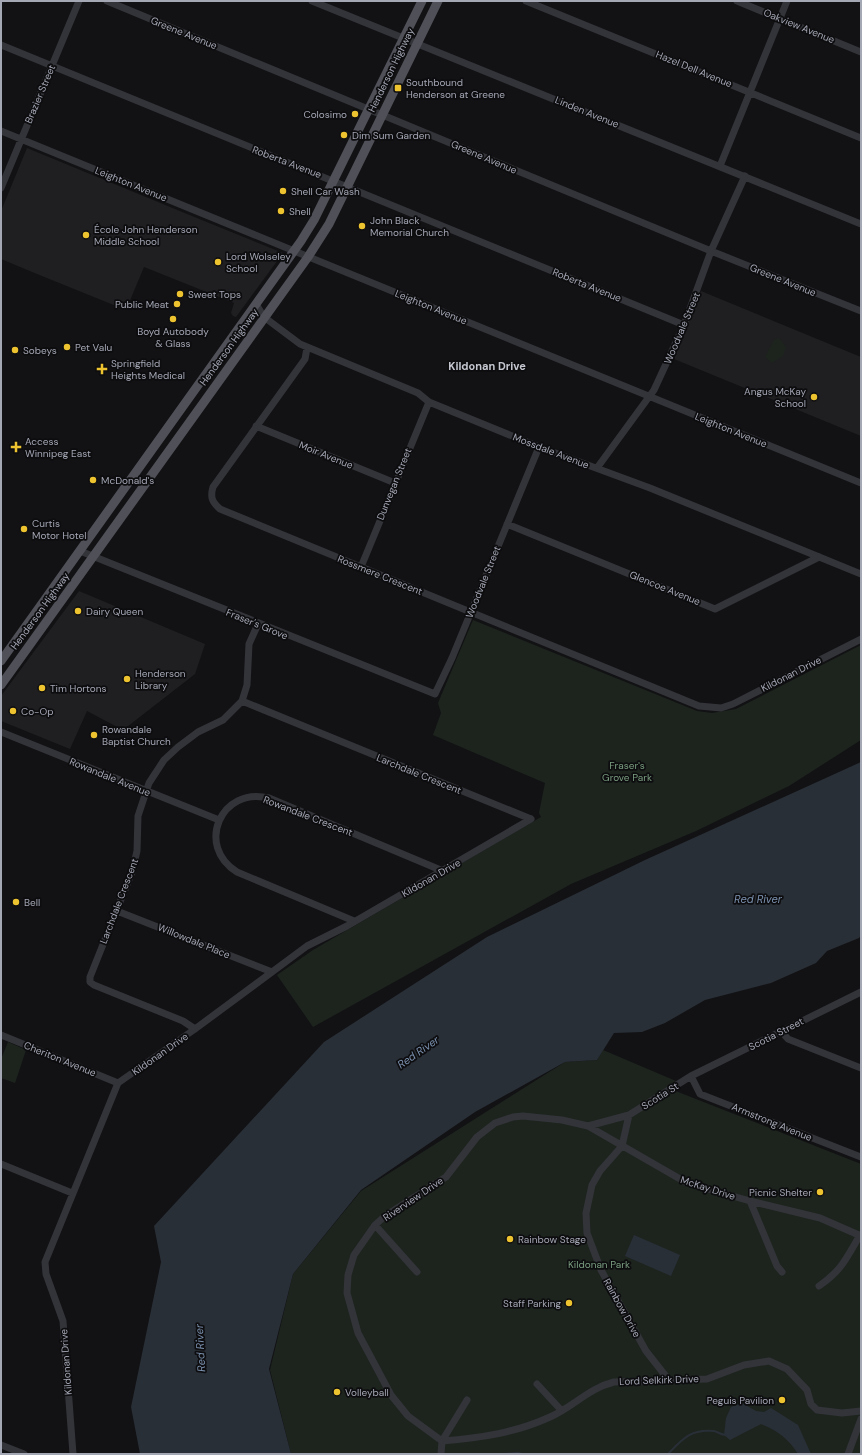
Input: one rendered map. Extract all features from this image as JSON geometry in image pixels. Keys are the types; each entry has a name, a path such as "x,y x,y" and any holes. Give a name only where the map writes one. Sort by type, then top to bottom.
{"main road":[{"name":"Henderson Highway","path":"1,661 294,251 314,220 422,1"},
{"name":"Henderson Highway","path":"1,685 308,256 329,224 438,1"},
{"path":"213,365 224,373"},
{"path":"166,431 178,438"},
{"path":"20,635 27,648"}],"street":[{"name":"Brazier Street","path":"1,188 79,1"},
{"name":"Greene Avenue","path":"107,1 368,110 382,114 711,251 861,311"},
{"name":"Linden Avenue","path":"312,1 861,224"},
{"name":"Hazel Dell Avenue","path":"526,1 861,138"},
{"name":"Oakview Avenue","path":"737,1 861,52"},
{"path":"720,166 787,1"},
{"name":"Roberta Avenue","path":"1,45 291,165 347,185 684,325"},
{"name":"Leighton Avenue","path":"1,131 861,483"},
{"name":"Woodvale Street","path":"597,468 650,397 684,325 711,251 745,176"},
{"name":"Mossdale Avenue","path":"256,304 264,317 308,348 418,393 429,402 539,447 597,468 861,574"},
{"name":"Rossmere Crescent","path":"308,348 305,359 213,487 211,495 213,503 220,509 699,706 721,708"},
{"name":"Dunvegan Street","path":"361,567 429,402"},
{"name":"Moir Avenue","path":"256,426 395,483"},
{"name":"Woodvale Street","path":"435,694 539,447"},
{"name":"Glencoe Avenue","path":"507,524 715,609 819,557"},
{"name":"Fraser's Grove","path":"80,551 258,624 435,694"},
{"name":"Larchdale Crescent","path":"195,1029 183,1021 94,985 90,982 90,977 135,861 138,816 149,783 164,760 178,747 198,732 223,720 242,701 248,685 250,644 258,624"},
{"name":"Kildonan Drive","path":"721,708 733,704 861,639"},
{"name":"Larchdale Crescent","path":"242,701 531,819"},
{"name":"Rowandale Avenue","path":"1,732 146,792 219,820"},
{"name":"Rowandale Crescent","path":"219,820 228,808 238,800 251,796 264,797 443,870"},
{"name":"Kildonan Drive","path":"73,1454 63,1321 45,1266 47,1254 118,1083 195,1029 307,946 354,921 531,819"},
{"path":"219,820 216,835 217,846 223,860 231,868 354,921"},
{"name":"Willowdale Place","path":"117,910 272,972"},
{"name":"Scotia Street","path":"691,1076 861,992"},
{"path":"782,1031 788,1039 861,1068"},
{"name":"Cheriton Avenue","path":"1,1035 118,1083"},
{"name":"Scotia St","path":"588,1126 629,1115 691,1076"},
{"name":"Armstrong Avenue","path":"691,1076 700,1094 861,1157"},
{"path":"622,1146 629,1115"},
{"name":"Riverview Drive","path":"442,1441 408,1416 391,1395 358,1333 350,1311 347,1293 348,1275 354,1255 375,1225 385,1216 446,1177 477,1137 495,1123 513,1117 523,1116 562,1120 588,1126"},
{"name":"McKay Drive","path":"588,1126 687,1183 750,1202 820,1218 860,1236"},
{"name":"Rainbow Drive","path":"622,1146 600,1171 592,1185 586,1213 588,1233 601,1270 646,1351 668,1379"},
{"path":"1,1164 72,1193"},
{"path":"750,1202 777,1266 782,1272"},
{"path":"375,1225 417,1272"},
{"path":"819,1286 833,1276 844,1264 860,1236"},
{"name":"Lord Selkirk Drive","path":"442,1441 489,1437 520,1430 551,1417 602,1385 614,1382 668,1379 707,1379 744,1365 769,1361 787,1369 807,1390 811,1404 817,1410 842,1413 861,1411"},
{"path":"537,1384 561,1410"},
{"path":"441,1454 442,1441 467,1400"},
{"path":"848,1454 861,1419"},
{"path":"1,1445 24,1454"}],"shaded area":[{"name":"École John Henderson Middle School","path":"27,148 283,253 236,317 231,313 234,303 144,267 126,310 37,274 1,259 1,211"},
{"name":"Angus McKay School","path":"701,291 861,357 861,436 674,359"},
{"path":"79,591 205,644 195,674 123,730 87,711 70,749 1,721 1,696"}],"green space":[{"path":"779,338 786,347 783,356 772,363 765,357 774,340"},
{"name":"Fraser's Grove Park","path":"473,620 697,711 712,713 736,709 861,645 861,740 789,786 696,831 571,884 313,1027 277,975 313,950 541,817 539,813 545,783 433,735 441,713 438,703"},
{"path":"8,1042 26,1050 15,1083 1,1078 1,1059"},
{"name":"Kildonan Park","path":"603,1050 676,1081 668,1088 861,1164 861,1454 291,1454 270,1370 293,1274 361,1191 565,1062 597,1060"}],"water":[{"name":"Red River","path":"861,762 861,935 859,938 827,951 816,963 771,983 705,1000 665,1023 642,1032 614,1033 597,1060 565,1062 475,1112 361,1190 293,1274 269,1369 291,1454 140,1454 131,1407 161,1262 154,1226 324,1042 487,937 645,860"},
{"path":"634,1235 680,1255 671,1276 625,1256"},
{"path":"742,1403 756,1411 764,1412 771,1408 798,1425 811,1454 798,1454 782,1436 773,1429 761,1424 730,1440 724,1435 726,1418 731,1407"}],"waterway":[{"path":"668,1454 678,1443 693,1433 714,1431 726,1435"},
{"path":"505,1454 522,1454"}],"place":[{"name":"Southbound Henderson at Greene","path":"398,88"},
{"name":"Colosimo","path":"355,114"},
{"name":"Dim Sum Garden","path":"344,135"},
{"name":"Shell Car Wash","path":"283,191"},
{"name":"Shell","path":"281,211"},
{"name":"John Black Memorial Church","path":"362,226"},
{"name":"École John Henderson Middle School","path":"86,235"},
{"name":"Lord Wolseley School","path":"218,262"},
{"name":"Sweet Tops","path":"180,294"},
{"name":"Public Meat","path":"177,304"},
{"name":"Boyd Autobody & Glass","path":"173,319"},
{"name":"Pet Valu","path":"67,347"},
{"name":"Sobeys","path":"15,350"},
{"name":"Springfield Heights Medical","path":"102,369"},
{"name":"Angus McKay School","path":"814,397"},
{"name":"Access Winnipeg East","path":"16,447"},
{"name":"McDonald's","path":"93,480"},
{"name":"Curtis Motor Hotel","path":"24,529"},
{"name":"Dairy Queen","path":"78,611"},
{"name":"Henderson Library","path":"127,679"},
{"name":"Tim Hortons","path":"42,688"},
{"name":"Co-Op","path":"13,711"},
{"name":"Rowandale Baptist Church","path":"94,735"},
{"name":"Bell","path":"16,902"},
{"name":"Picnic Shelter","path":"820,1192"},
{"name":"Rainbow Stage","path":"510,1239"},
{"name":"Staff Parking","path":"569,1303"},
{"name":"Volleyball","path":"337,1392"},
{"name":"Peguis Pavilion","path":"782,1400"}],"district":[{"name":"Kildonan Drive","path":"487,366"}]}
